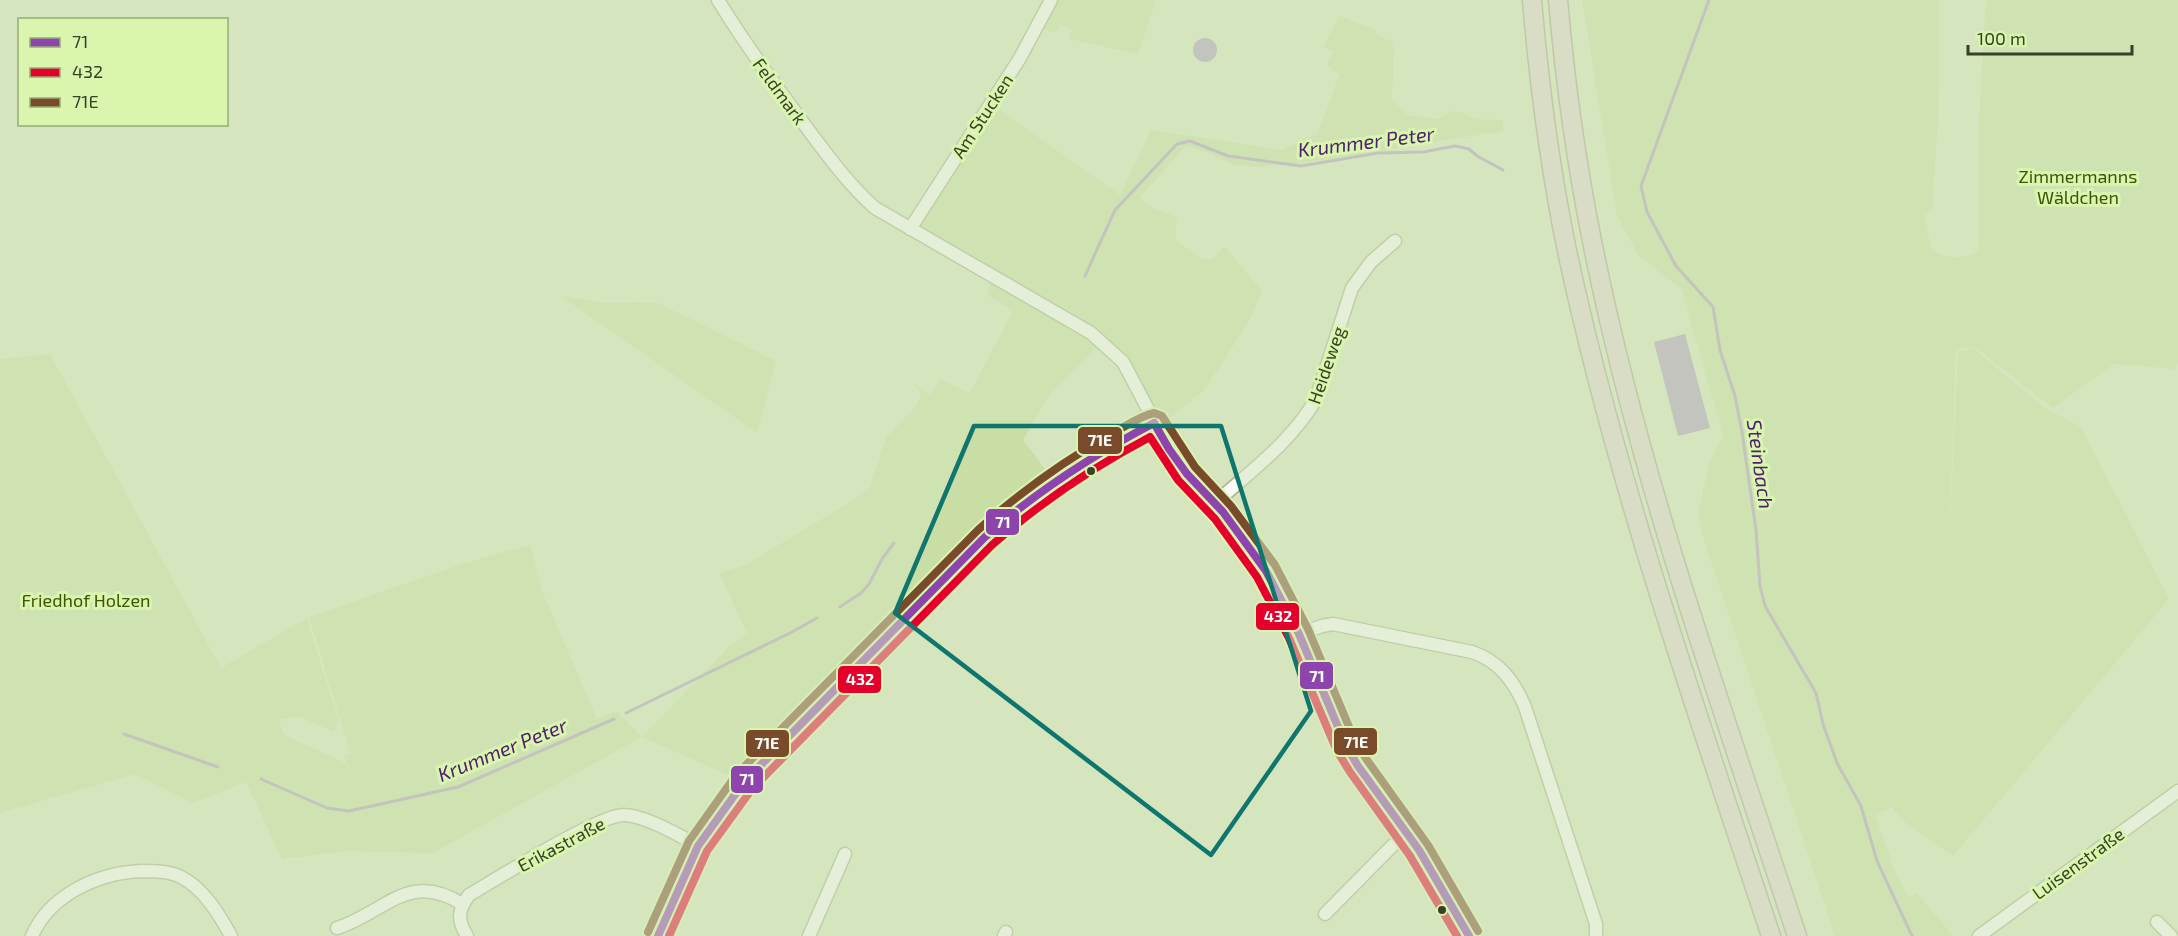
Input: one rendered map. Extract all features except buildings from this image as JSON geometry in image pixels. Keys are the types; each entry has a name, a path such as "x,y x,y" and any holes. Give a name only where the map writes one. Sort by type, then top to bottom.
{"highway":[{"path":"1532,0 1544,112 1555,186 1586,334 1638,526 1771,936"},
{"path":"1558,0 1569,108 1580,180 1611,328 1637,429 1703,649 1797,936"}],"street":[{"name":"Feldmark","path":"718,0 753,55 850,184 874,208 1091,333 1123,362 1169,450 1187,474 1237,529 1266,571 1299,634 1346,746 1406,832 1469,936"},
{"name":"Am Stucken","path":"910,229 1020,58 1051,0"},
{"name":"Heideweg","path":"1215,503 1286,440 1308,413 1316,399 1352,288 1371,262 1395,241"},
{"path":"658,936 698,846 744,782 1016,508 1054,481 1117,442 1154,423"},
{"path":"1299,634 1333,624 1472,652 1491,661 1505,673 1519,693 1525,707 1596,924 1596,936"},
{"name":"Luisenstraße","path":"1979,936 2178,792"},
{"name":"Erikastraße","path":"462,904 469,896 527,861 610,818 626,815 645,821 698,846"},
{"path":"1325,914 1406,832"},
{"path":"809,936 845,854"},
{"path":"32,936 52,906 82,886 105,876 148,871 178,876 192,883 217,912 231,936"},
{"path":"337,928 353,923 398,896 428,891 444,894 462,904 459,915 460,925 466,936"},
{"path":"2157,921 2171,936"}],"highlighted area":[{"path":"974,426 1221,426 1311,711 1211,855 895,613"}],"green space":[{"path":"1051,0 1156,0 1138,54 1069,39 1072,30 1060,24 1055,33 1038,26"},
{"name":"Zimmermanns Wäldchen","path":"1582,0 1939,0 1938,118 1932,211 1924,215 1931,248 1942,255 1954,257 1978,252 1979,120 1986,0 2178,0 2178,362 2176,369 2114,364 2053,408 1975,347 1956,349 1948,570 1958,351 1973,348 2043,407 2081,427 2169,599 1953,856 1902,820 1892,807 1875,815 1897,876 1909,898 1917,893 1953,936 1835,936 1703,537 1698,513 1709,464 1723,436 1681,289 1639,256 1617,216"},
{"path":"1339,16 1370,27 1383,38 1394,42 1392,100 1407,115 1438,119 1456,111 1477,119 1503,120 1503,131 1308,162 1259,167 1234,165 1186,146 1140,197 1147,205 1178,218 1175,233 1178,242 1204,260 1214,258 1224,246 1262,291 1248,323 1205,389 1157,429 1141,394 1102,342 1049,395 1023,440 1054,481 1016,508 744,782 642,737 729,647 747,633 719,573 745,565 852,501 869,488 886,438 917,405 921,395 914,383 931,396 940,379 970,393 1013,311 987,295 990,281 1044,307 910,229 990,103 1120,195 1151,130 1282,150 1318,133 1339,75 1327,65 1333,52 1324,47"},
{"path":"561,296 604,303 658,303 776,361 757,433"},
{"name":"Friedhof Holzen","path":"50,354 221,668 307,618 338,720 334,732 300,717 279,719 283,734 345,763 349,771 344,755 350,753 309,617 462,564 530,545 544,596 597,719 616,711 642,737 433,853 349,851 282,859 246,782 193,803 135,774 0,813 0,359"}],"shaded area":[{"path":"1200,38 1210,38 1217,45 1217,55 1210,62 1200,62 1193,55 1193,45"},
{"path":"1685,334 1710,428 1678,436 1654,342"}],"waterway":[{"name":"Steinbach","path":"1709,0 1641,186 1647,212 1676,266 1713,307 1720,350 1735,396 1742,432 1756,530 1760,586 1765,606 1816,693 1823,724 1837,763 1861,806 1877,861 1912,936"},
{"name":"Krummer Peter","path":"1085,276 1115,210 1177,144 1190,141 1228,156 1301,166 1378,153 1423,152 1455,146 1469,149 1503,170"},
{"name":"Krummer Peter","path":"840,607 861,593 869,584 882,559 894,543"},
{"name":"Krummer Peter","path":"626,713 817,618"},
{"name":"Krummer Peter","path":"261,779 327,808 349,811 458,787 614,719"},
{"name":"Krummer Peter","path":"124,734 218,767"}],"transit line":[{"name":"71E","path":"648,932 689,841 736,775 994,516 1042,478 1077,455 1133,422 1154,413 1162,416 1195,467 1231,506 1275,565 1308,629 1355,741 1428,845 1478,931"},
{"name":"71","path":"1154,423 1187,474 1223,512 1266,571 1299,634 1346,746 1419,850 1469,936"},
{"name":"71","path":"658,936 698,846 744,782 985,537 1025,504 1066,475 1154,423"},
{"name":"432","path":"669,936 707,851 752,789 992,545 1068,486 1108,460 1150,437 1178,480 1215,519 1257,577 1289,638 1337,751 1410,856 1457,936"}]}
